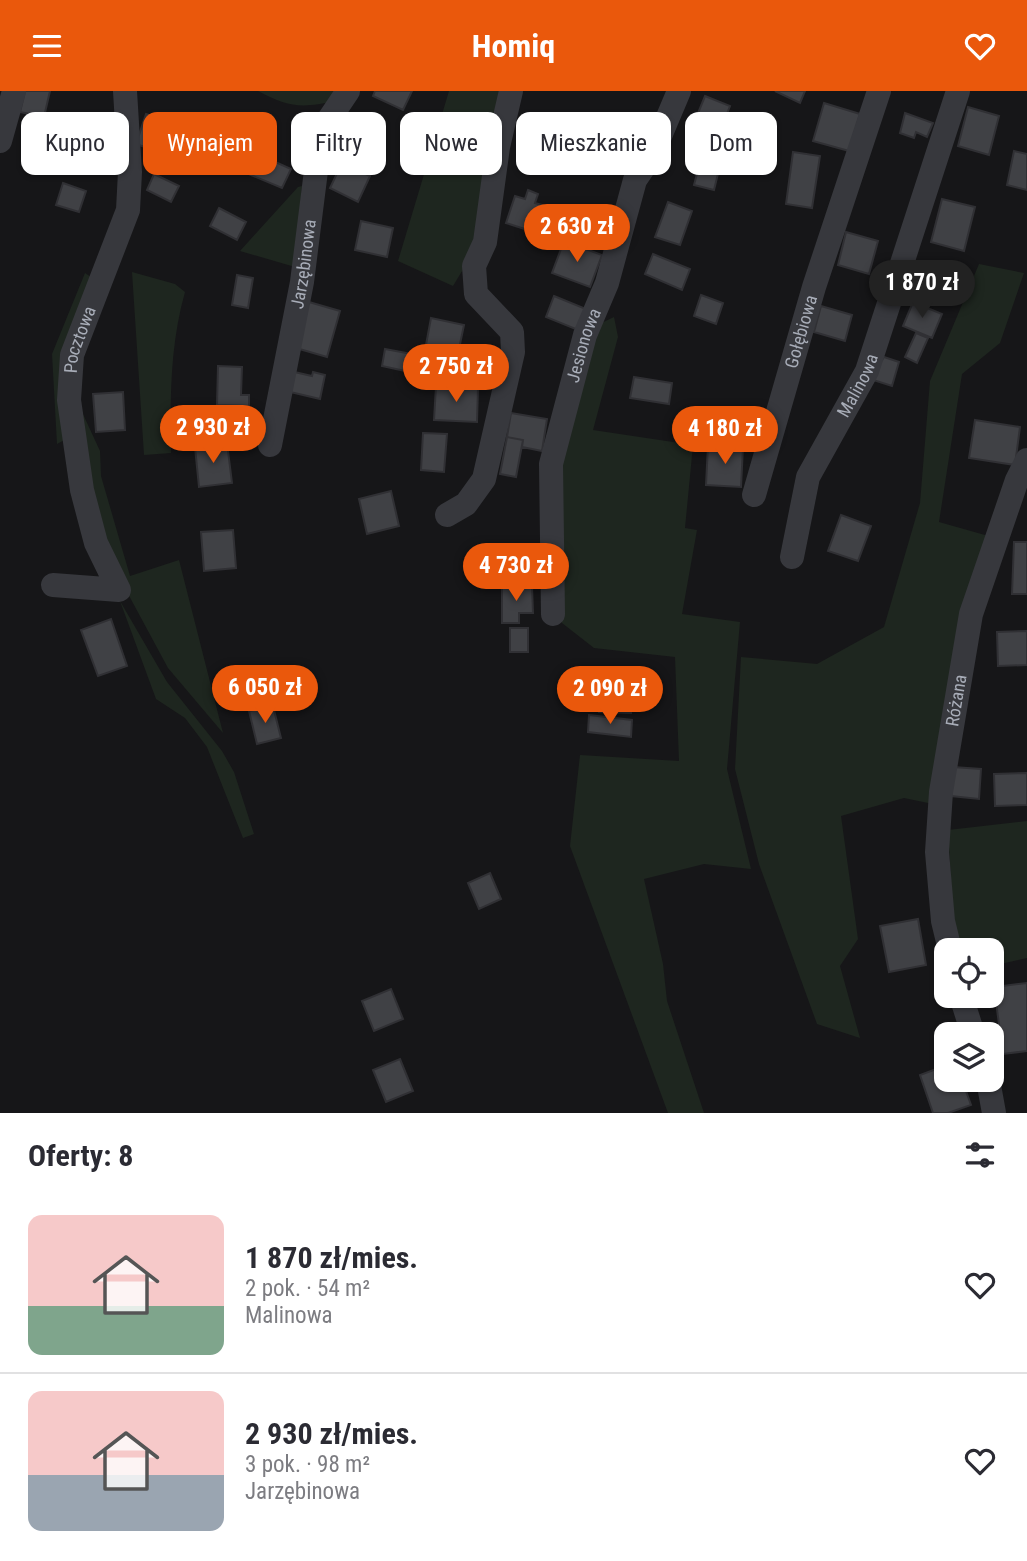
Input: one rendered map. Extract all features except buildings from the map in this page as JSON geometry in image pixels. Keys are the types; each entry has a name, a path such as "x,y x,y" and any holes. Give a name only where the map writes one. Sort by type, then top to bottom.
{"street":[{"path":"0,142 14,91"},
{"name":"Pocztowa","path":"53,585 119,590 96,543 82,491 69,400 72,355 128,210 130,171 125,91"},
{"name":"Jarzębinowa","path":"270,445 302,282 321,131 348,91"},
{"path":"447,515 466,504 484,479 513,352 512,332 476,294 474,266 485,242 498,147 511,91"},
{"name":"Jesionowa","path":"553,614 551,464 554,442 584,335 614,262 635,180 657,145 680,91"},
{"name":"Gołębiowa","path":"754,495 814,287 879,91"},
{"name":"Malinowa","path":"792,557 808,477 867,371 958,91"},
{"name":"Różana","path":"947,938 937,852 940,792 971,614 1017,480 1027,460"},
{"path":"990,1092 994,1113"}],"shaded area":[{"path":"258,91 342,91 336,101 296,105 278,101"},
{"path":"449,91 506,91 502,116 502,112 443,112"},
{"path":"424,175 492,175 482,238 453,286 398,261"},
{"path":"302,186 295,267 240,251 298,187"},
{"path":"979,264 1024,273 1000,343 962,374 939,522 992,537 933,804 904,798 841,816 858,939 840,966 860,1038 817,1024 759,864 735,769 741,657 817,664 884,627 920,503 930,381"},
{"path":"132,272 175,284 185,292 174,352 171,453 144,455"},
{"path":"85,273 97,281 70,437 57,444 52,354"},
{"path":"614,317 618,337 593,430 693,445 685,528 697,530 682,614 740,622 727,769 751,869 704,864 644,879 663,964 667,1001 704,1113 668,1113 570,846 580,755 679,761 675,657 594,648 562,623 555,461 593,327"},
{"path":"76,399 100,451 101,476 130,576 179,560 223,733 168,668 99,540"},
{"path":"120,601 167,682 222,751 234,772 254,834 243,838 207,747 185,718 156,699"},
{"path":"1027,821 1027,958 1004,963 1004,938 954,938 948,830"}]}
